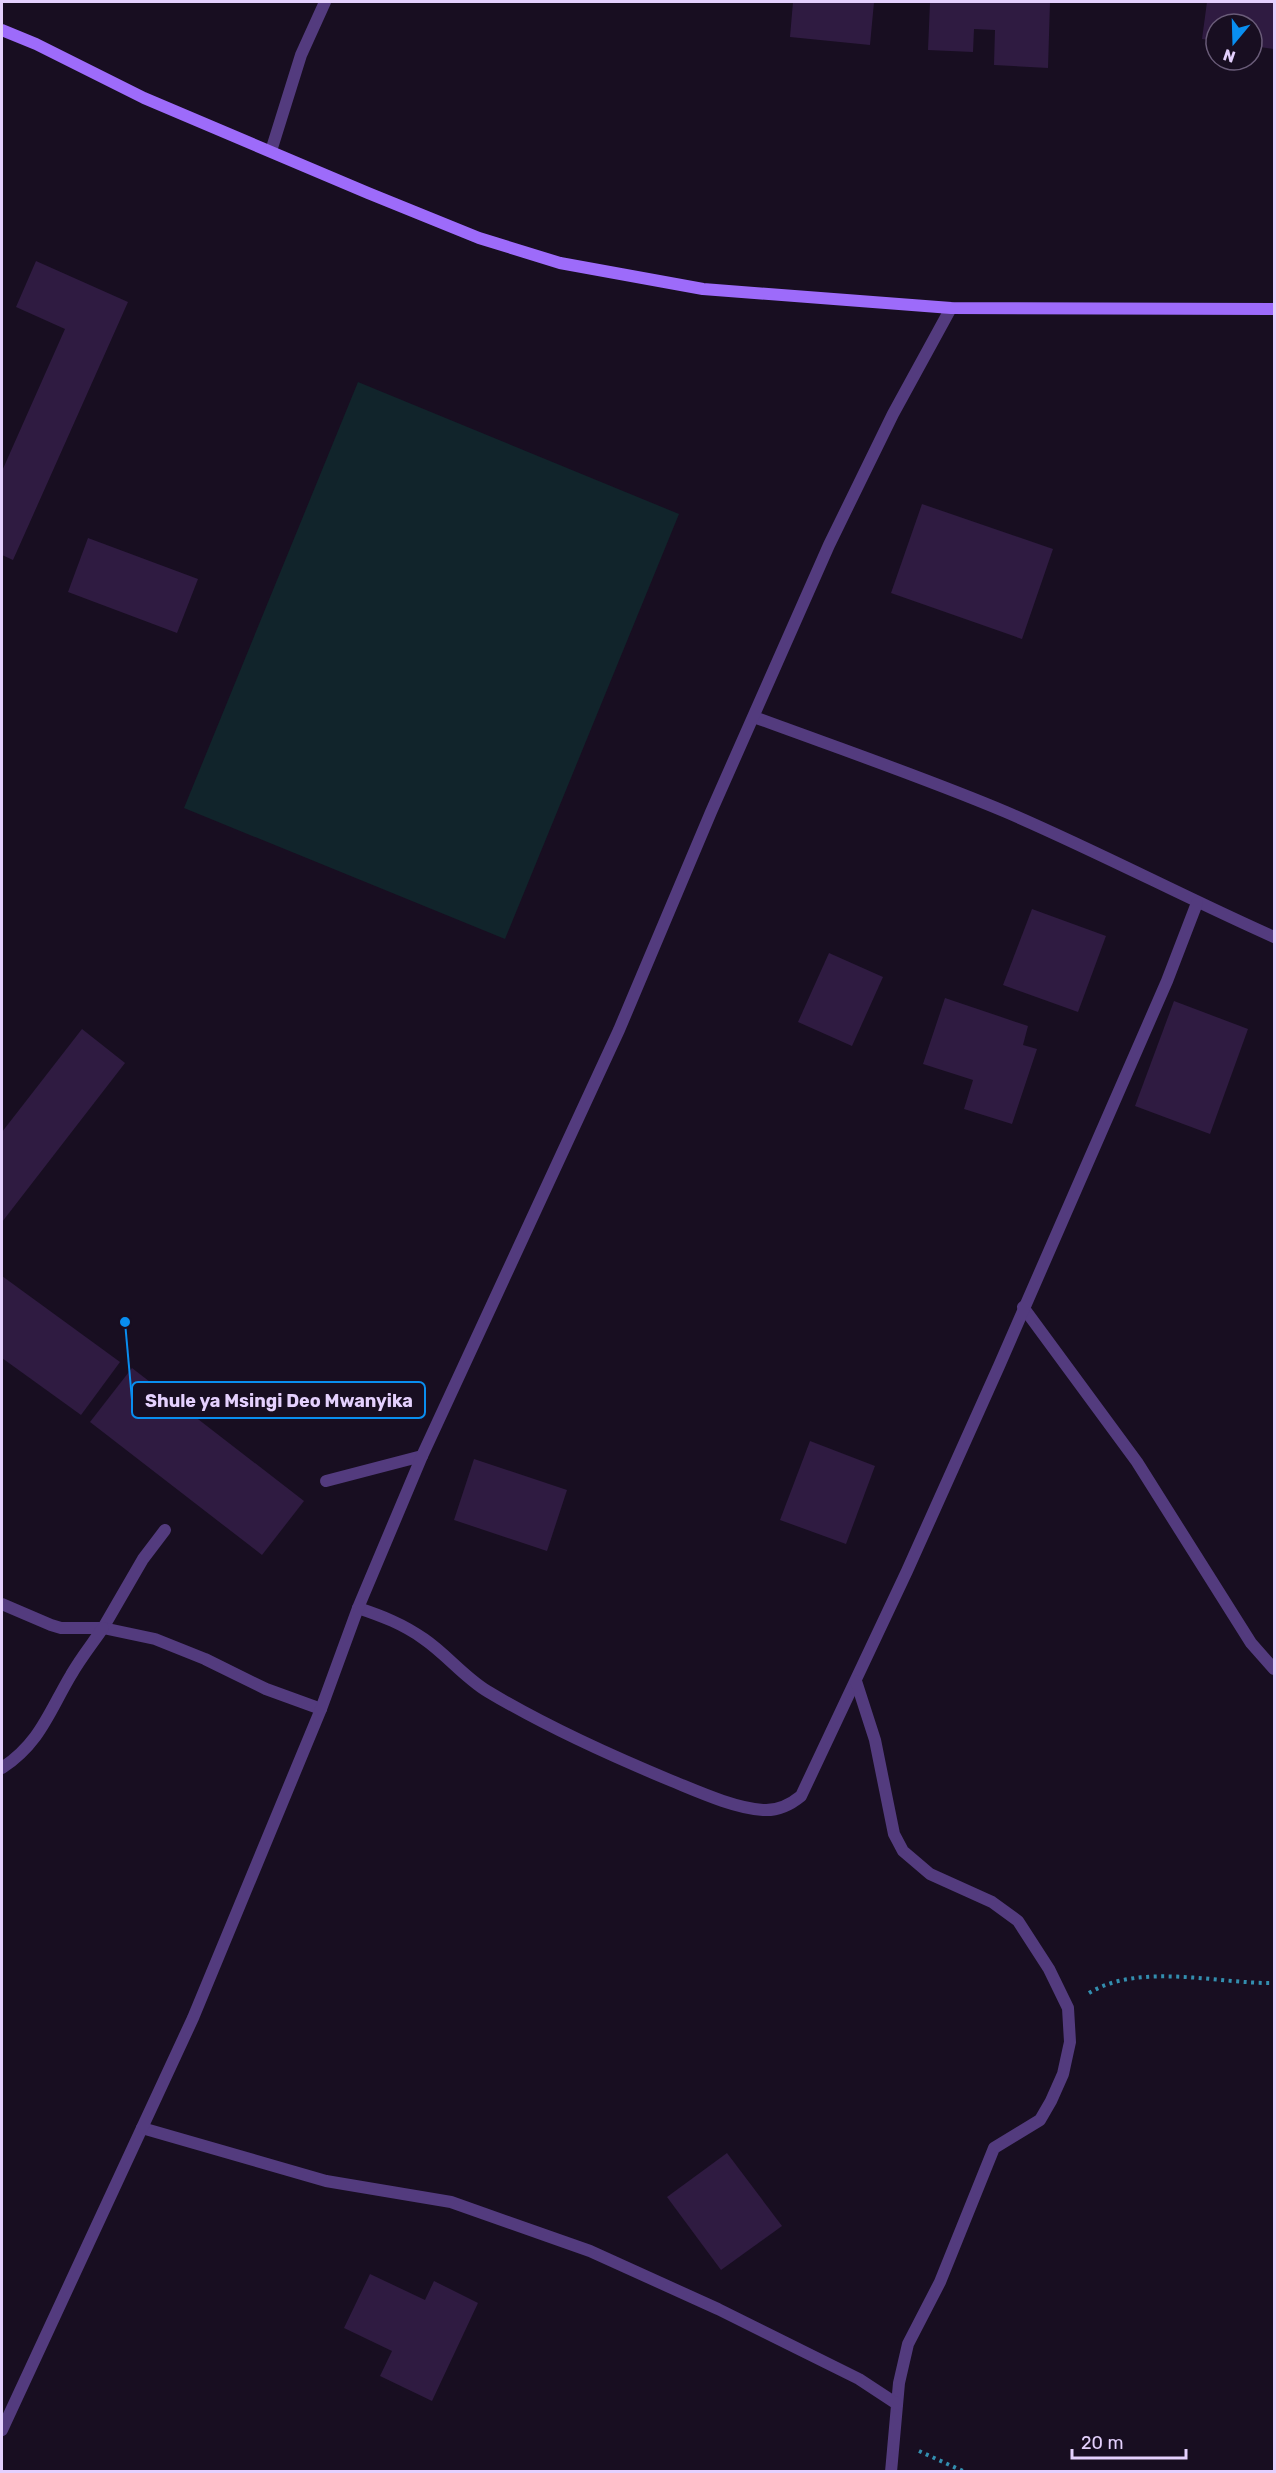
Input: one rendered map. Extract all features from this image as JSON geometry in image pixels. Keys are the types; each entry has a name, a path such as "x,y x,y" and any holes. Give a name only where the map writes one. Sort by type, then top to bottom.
{"street":[{"path":"271,151 301,55 325,2"},
{"path":"2,30 36,44 144,98 479,238 560,263 703,289 951,308 1275,309"},
{"path":"2,2430 193,2018 321,1709 358,1608 422,1456 619,1030 711,812 834,535 893,414 951,308"},
{"path":"754,717 1004,812 1118,862 1197,903 1275,937"},
{"path":"358,1608 392,1619 424,1639 485,1689 557,1728 702,1793 763,1810 784,1807 804,1792 958,1457 1163,992 1197,903"},
{"path":"1023,1307 1137,1462 1251,1643 1275,1669"},
{"path":"326,1481 422,1456"},
{"path":"2,1767 24,1751 37,1737 72,1674 103,1628 143,1559 165,1530"},
{"path":"2,1604 61,1628 103,1628 163,1642 266,1689 321,1709"},
{"path":"856,1681 875,1740 894,1834 903,1851 930,1874 992,1902 1018,1921 1049,1969 1068,2008 1070,2042 1063,2074 1052,2101 1040,2120 994,2148 940,2282 908,2344 899,2383 891,2472"},
{"path":"142,2128 326,2181 451,2202 590,2251 718,2309 859,2379 897,2404"}],"path":[{"path":"1068,2008 1101,1986 1132,1980 1178,1976 1275,1983"},
{"path":"894,2439 965,2472"}],"shaded area":[{"path":"358,382 679,514 505,939 184,808"}],"building":[{"path":"793,2 874,2 870,45 790,37"},
{"path":"930,2 1050,2 1048,68 994,65 995,30 974,29 973,52 928,50"},
{"path":"1207,2 1274,2 1274,49 1264,48 1264,12 1206,12"},
{"path":"36,261 128,302 13,560 2,555 2,471 65,329 16,307"},
{"path":"922,504 1053,549 1022,639 891,593"},
{"path":"88,538 198,579 177,633 68,592"},
{"path":"1032,909 1106,936 1078,1012 1003,985"},
{"path":"829,953 883,977 852,1046 798,1022"},
{"path":"945,998 1028,1026 1023,1045 1037,1049 1012,1124 964,1109 973,1080 923,1064"},
{"path":"1174,1001 1248,1029 1210,1134 1135,1106"},
{"path":"82,1029 125,1063 2,1222 2,1132"},
{"path":"2,1276 120,1362 81,1415 2,1358"},
{"path":"132,1368 304,1501 262,1555 90,1422"},
{"path":"810,1441 875,1466 846,1544 780,1520"},
{"path":"474,1459 567,1490 547,1551 454,1520"},
{"path":"727,2153 782,2226 721,2270 667,2197"},
{"path":"370,2274 425,2300 434,2281 478,2303 432,2401 380,2376 392,2351 344,2328"}],"place":[{"name":"Shule ya Msingi Deo Mwanyika","path":"125,1322"}]}
